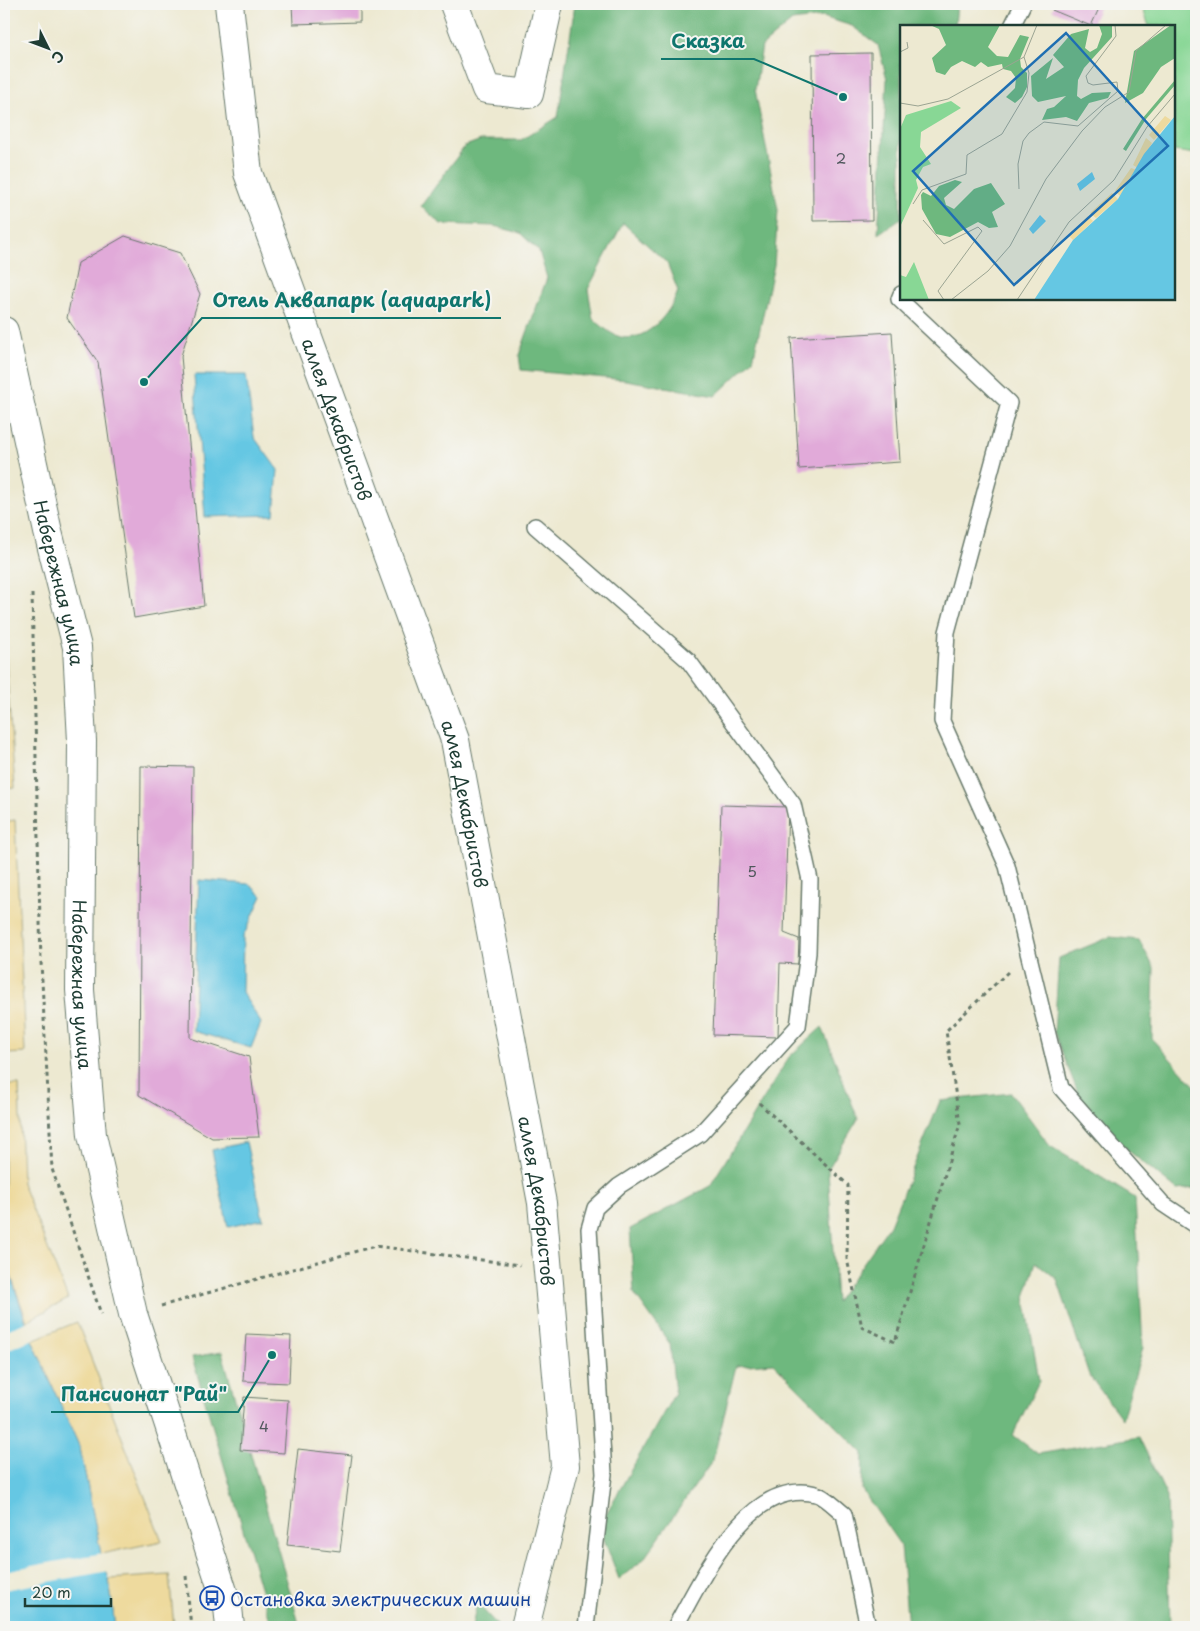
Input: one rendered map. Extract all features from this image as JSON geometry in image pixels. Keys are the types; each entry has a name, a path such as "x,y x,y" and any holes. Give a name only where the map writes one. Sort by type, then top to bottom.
{"street":[{"name":"аллея Декабристов","path":"229,4 248,173 455,740 542,1203 565,1466 525,1627"},
{"path":"454,4 486,89 529,94 549,4"},
{"name":"Набережная улица","path":"4,331 48,532 78,647 82,741 80,990 92,1134 133,1314 228,1607 230,1627"}],"lane":[{"path":"1012,25 1023,4"},
{"path":"900,300 1008,403 947,632 942,721 1007,866 1061,1088 1163,1204 1196,1226"},
{"path":"536,526 688,660 793,804 810,880 808,954 798,1026 741,1086 700,1134 619,1186 594,1208 589,1229 604,1474 586,1627"},
{"path":"674,1627 724,1542 755,1510 790,1492 818,1494 844,1514 868,1627"}],"path":[{"path":"741,1086 848,1185 847,1259 862,1327 895,1342 960,1124 946,1031 1028,952"},
{"path":"133,1314 375,1246 548,1269"}],"green space":[{"path":"575,4 957,4 955,25 900,25 900,219 878,234 887,79 878,45 852,26 823,17 792,21 762,46 755,89 778,210 774,265 753,360 715,396 626,380 521,370 519,355 547,278 539,251 520,233 494,226 441,224 421,206 465,146 481,140 521,140 558,117","holes":["623,223 667,263 678,291 669,309 654,326 636,337 625,338 612,334 593,319 588,289"]},
{"path":"1141,4 1196,4 1196,154 1175,151 1175,25 1149,25"},
{"path":"1110,937 1139,940 1154,968 1152,1039 1196,1087 1196,1188 1177,1190 1088,1118 1054,1032 1059,958"},
{"path":"822,1027 858,1119 828,1169 836,1302 890,1225 940,1101 1011,1093 1050,1146 1135,1198 1143,1348 1122,1419 1089,1375 1057,1279 1036,1262 1025,1297 1039,1381 1013,1435 1038,1454 1139,1437 1167,1497 1170,1627 908,1627 901,1546 862,1490 863,1453 773,1363 736,1366 713,1460 643,1560 619,1579 599,1526 675,1393 670,1344 634,1293 630,1229 710,1186 789,1057"},
{"path":"222,1352 298,1620 298,1627 272,1627 192,1357"},
{"path":"477,1603 499,1627 472,1627"}],"sand":[{"path":"4,635 15,788 4,789"},
{"path":"15,820 25,1053 4,1054 4,822"},
{"path":"4,1085 19,1085 22,1183 68,1299 27,1321 4,1256"},
{"path":"77,1322 162,1541 101,1554 80,1448 32,1340"},
{"path":"169,1575 174,1627 115,1627 109,1579"}],"water":[{"path":"194,375 246,375 254,437 278,470 274,515 205,517"},
{"path":"199,880 249,884 262,896 243,937 242,992 261,1023 251,1048 193,1031"},
{"path":"246,1142 263,1219 228,1227 212,1150"},
{"path":"4,1256 32,1340 80,1448 101,1554 109,1579 115,1627 4,1627"}],"pier":[{"path":"29,1321 34,1339 4,1351 4,1331"},
{"path":"103,1553 109,1571 4,1590 4,1571"}],"building":[{"path":"292,4 360,4 360,22 293,24"},
{"path":"1055,4 1101,4 1091,25 1052,10"},
{"path":"871,53 872,220 813,221 812,54"},
{"path":"125,236 180,253 200,294 181,356 204,606 134,618 98,362 67,318 78,263"},
{"path":"892,332 900,462 799,469 791,338"},
{"path":"141,766 193,767 190,1038 249,1057 259,1137 212,1138 139,1095"},
{"path":"721,805 788,807 784,933 799,939 798,964 780,963 778,1037 713,1035"},
{"path":"246,1334 291,1336 289,1383 243,1381"},
{"path":"244,1397 288,1400 284,1453 240,1450"},
{"path":"298,1449 352,1455 340,1551 287,1545"}],"place":[{"name":"Сказка","path":"843,97"},
{"name":"Отель Аквапарк (aquapark)","path":"144,382"},
{"name":"Пансионат \"Рай\"","path":"272,1355"},
{"name":"Остановка электрических машин","path":"212,1598"}]}
